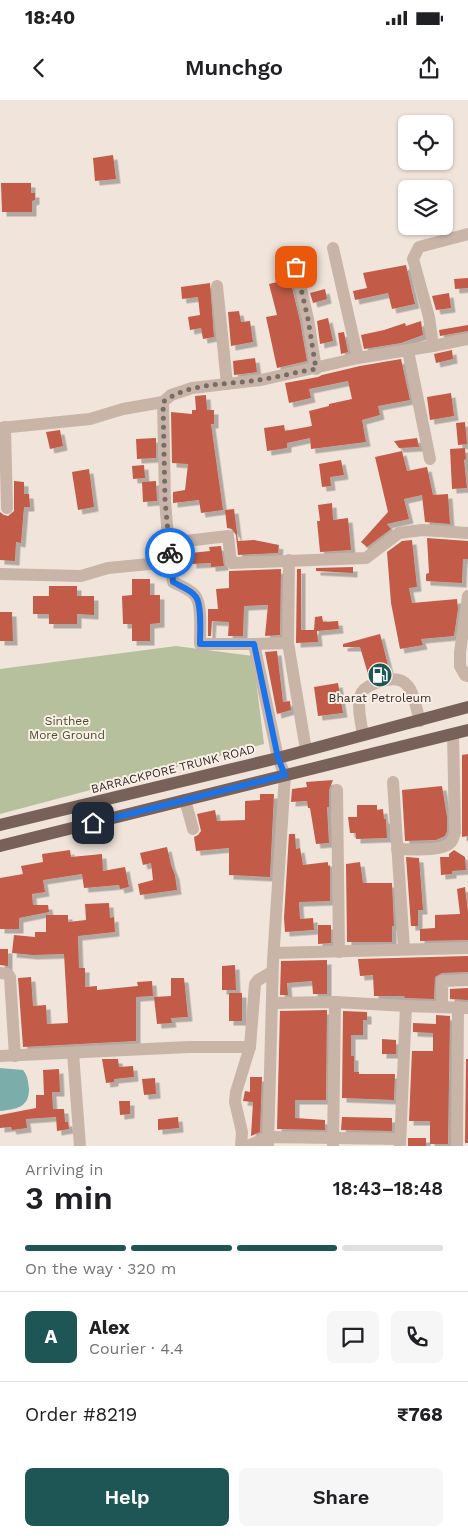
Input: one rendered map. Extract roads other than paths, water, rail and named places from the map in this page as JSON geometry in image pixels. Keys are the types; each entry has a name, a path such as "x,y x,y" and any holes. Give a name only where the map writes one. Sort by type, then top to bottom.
{"main road":[{"name":"BARRACKPORE TRUNK ROAD","path":"0,825 278,758 468,707"},
{"path":"0,846 468,730"}],"street":[{"path":"433,346 429,317 413,259 419,247 468,234"},
{"path":"333,248 358,358"},
{"path":"296,267 308,319 316,369"},
{"path":"217,286 227,384"},
{"path":"7,508 2,428 90,419 124,409 163,402 192,388 261,380 358,358 408,351 468,339"},
{"path":"408,351 430,459"},
{"path":"163,402 165,500 173,582 197,598 200,644 288,643"},
{"path":"169,543 228,536 231,563 366,558 400,533 412,530 468,533"},
{"path":"289,560 288,643 306,750"},
{"path":"0,574 81,576 108,568 170,562"},
{"path":"468,596 460,652 460,666 465,675 468,676"},
{"path":"254,644 278,758 285,775 272,972 273,1003 268,1141"},
{"path":"363,735 360,703 362,693 372,684 388,679 402,680 408,686 420,720"},
{"path":"397,849 434,849 450,844 452,841 455,832 453,734"},
{"path":"393,782 404,949"},
{"path":"337,790 339,952"},
{"path":"185,800 193,829"},
{"path":"274,953 468,948"},
{"path":"241,1146 242,1132 235,1102 236,1092 250,1047 255,984 258,980 272,972"},
{"path":"0,973 8,974 10,977 15,1056"},
{"path":"442,1006 442,981 468,980"},
{"path":"273,1003 335,1002 463,1007 457,1146"},
{"path":"333,1142 335,1002"},
{"path":"248,1146 268,1141 400,1143 406,1006"},
{"path":"0,1056 189,1047 250,1047"},
{"path":"73,1053 80,1146"}],"water":[{"path":"0,1068 23,1070 29,1089 27,1100 24,1104 0,1111"}],"place":[{"name":"Bharat Petroleum","path":"380,675"}],"park label":[{"name":"Sinthee More Ground","path":"67,728"}]}
